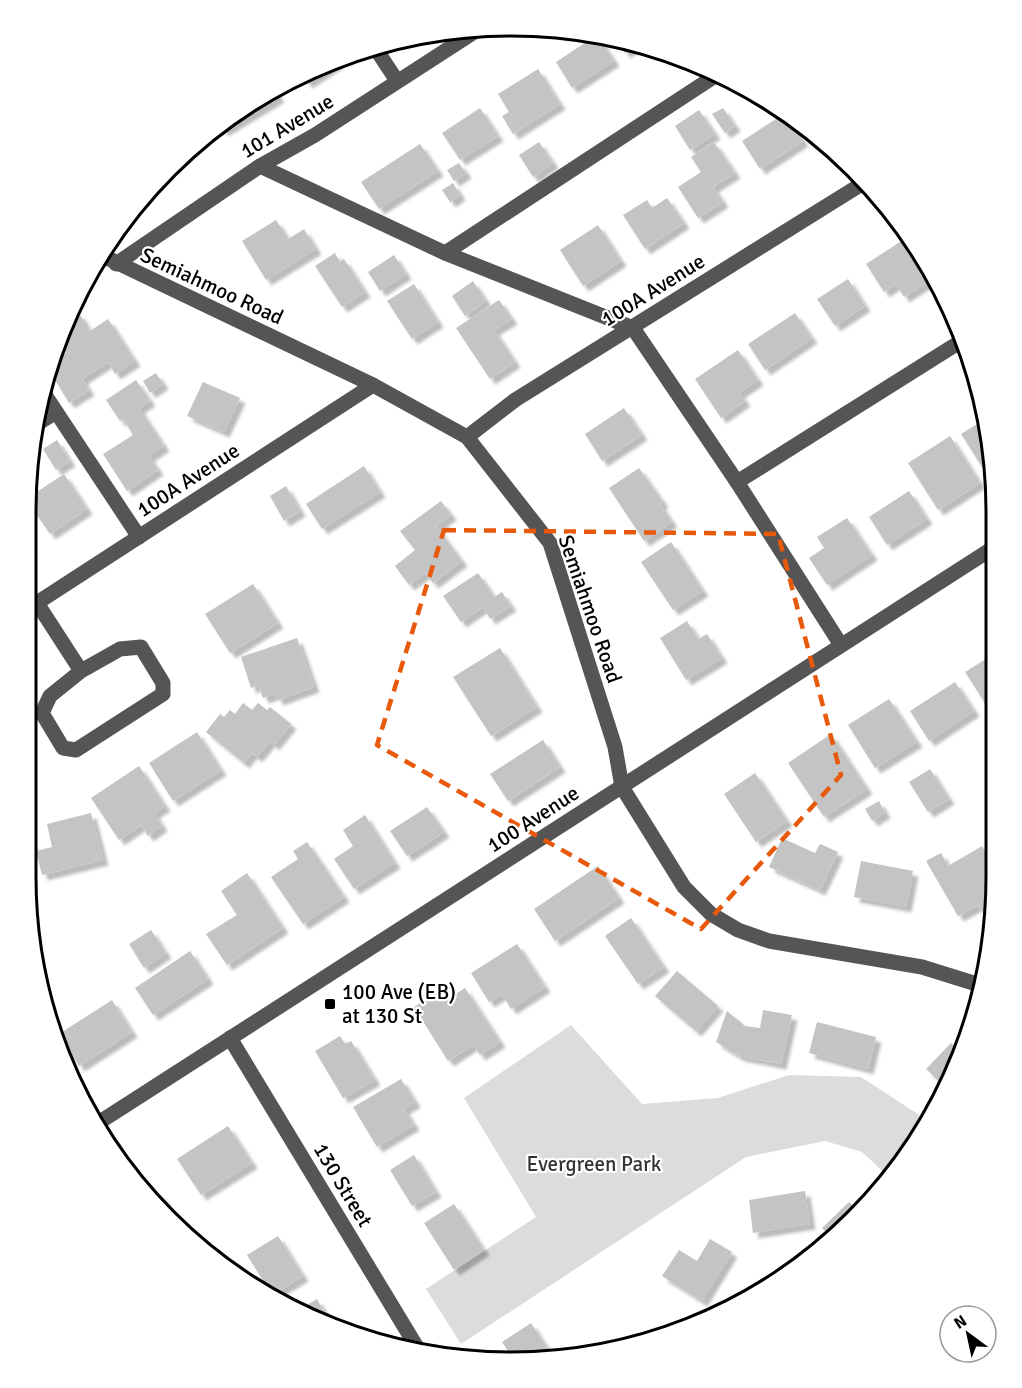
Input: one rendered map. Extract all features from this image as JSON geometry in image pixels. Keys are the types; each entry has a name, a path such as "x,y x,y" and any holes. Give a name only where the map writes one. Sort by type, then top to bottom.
{"street":[{"name":"101 Avenue","path":"116,264 260,166 315,135 464,39"},
{"path":"380,55 397,81"},
{"path":"445,253 709,80"},
{"path":"260,166 445,253 633,328 738,482 841,645"},
{"name":"100A Avenue","path":"467,438 514,400 858,187"},
{"name":"Semiahmoo Road","path":"108,259 373,385 467,438 550,543 615,747 622,787 684,887 711,914 738,930 769,941 922,968 974,983"},
{"path":"738,482 956,344"},
{"name":"100A Avenue","path":"36,604 373,385"},
{"path":"49,401 139,537"},
{"path":"45,420 57,412"},
{"name":"100 Avenue","path":"103,1119 986,552"},
{"path":"36,612 81,671"},
{"path":"141,647 164,683 164,694 76,750 63,748 42,713 50,696 81,671 120,649 141,647"},
{"name":"130 Street","path":"230,1038 414,1342"}],"highlighted area":[{"path":"444,530 778,534 841,775 701,929 377,745"}],"green space":[{"name":"Evergreen Park","path":"571,1025 642,1104 718,1098 789,1075 861,1077 921,1116 883,1172 862,1152 825,1141 746,1157 461,1344 426,1289 536,1217 464,1098"}],"building":[{"path":"586,42 603,45 614,61 572,88 556,62"},
{"path":"538,69 560,104 513,134 502,116 509,112 498,94"},
{"path":"480,108 498,136 460,160 442,133"},
{"path":"723,108 735,126 725,133 712,114"},
{"path":"699,110 715,134 690,150 675,126"},
{"path":"778,118 797,132 803,141 760,169 742,141"},
{"path":"539,142 553,163 533,177 519,155"},
{"path":"714,142 735,173 713,187 723,202 698,218 678,187 701,172 691,157"},
{"path":"420,144 438,171 379,209 361,182"},
{"path":"459,163 466,173 454,181 447,170"},
{"path":"453,183 460,195 450,202 442,190"},
{"path":"667,198 684,223 645,249 623,215 647,200 652,208"},
{"path":"276,220 288,239 304,229 316,249 266,280 242,241"},
{"path":"598,225 621,261 583,286 560,250"},
{"path":"902,241 927,282 904,297 896,284 884,292 866,264"},
{"path":"335,253 340,262 344,259 365,292 342,307 315,266"},
{"path":"394,255 406,274 380,291 368,272"},
{"path":"848,279 865,306 835,326 817,299"},
{"path":"473,281 486,301 465,316 452,296"},
{"path":"414,284 438,322 412,339 387,301"},
{"path":"499,300 512,319 494,330 515,362 490,379 456,328"},
{"path":"79,313 90,331 108,319 135,361 115,374 108,362 82,379 89,390 69,403 55,379 62,355 66,353 64,350"},
{"path":"795,313 812,338 765,370 748,344"},
{"path":"738,350 758,380 739,393 745,401 721,418 695,379"},
{"path":"156,373 163,384 150,393 143,381"},
{"path":"136,380 150,401 139,408 164,446 149,456 158,470 127,491 103,454 133,435 123,419 120,421 106,400"},
{"path":"203,382 240,398 224,432 187,416"},
{"path":"624,408 642,435 602,461 585,434"},
{"path":"978,423 984,471 961,434"},
{"path":"950,436 980,483 938,510 908,463"},
{"path":"57,440 70,461 56,470 43,449"},
{"path":"364,466 380,492 322,529 306,504"},
{"path":"639,468 663,502 660,504 672,522 644,541 609,488"},
{"path":"64,474 87,509 50,534 36,514 37,492"},
{"path":"286,486 300,511 284,521 270,496"},
{"path":"909,491 927,519 887,545 869,517"},
{"path":"441,501 451,515 436,526 462,561 433,583 425,573 409,585 395,566 415,550 400,531"},
{"path":"847,518 872,555 827,585 809,558 824,548 817,537"},
{"path":"671,542 703,591 673,610 641,562"},
{"path":"478,573 494,597 502,592 511,606 490,619 483,607 461,622 443,596"},
{"path":"253,584 278,623 230,653 205,614"},
{"path":"687,621 698,639 707,634 722,658 686,680 660,638"},
{"path":"297,638 314,687 278,700 275,694 263,698 258,685 251,688 241,657"},
{"path":"500,648 537,707 491,736 453,677"},
{"path":"986,659 986,705 965,672"},
{"path":"955,682 974,711 929,741 910,711"},
{"path":"889,699 917,742 875,768 848,725"},
{"path":"243,703 252,710 258,703 267,710 270,707 291,724 274,745 270,741 257,757 252,753 244,763 206,732 220,714 224,717 230,710 235,714"},
{"path":"197,732 221,770 173,801 149,763"},
{"path":"831,734 867,789 824,817 788,763"},
{"path":"543,740 560,767 508,801 490,774"},
{"path":"139,766 165,806 154,813 162,826 148,836 141,825 119,840 91,798"},
{"path":"930,769 949,799 928,812 909,782"},
{"path":"755,773 787,821 756,842 724,794"},
{"path":"879,801 885,813 872,821 865,809"},
{"path":"427,807 444,832 407,856 390,831"},
{"path":"91,813 103,860 42,875 36,851 52,847 47,824"},
{"path":"365,815 395,863 354,889 334,859 353,846 343,830"},
{"path":"782,838 815,853 820,844 838,852 820,890 769,867"},
{"path":"307,842 344,897 303,924 271,877 298,859 293,851"},
{"path":"982,846 986,852 984,916 978,905 958,916 926,861 941,853 948,866"},
{"path":"861,861 913,871 906,907 854,897"},
{"path":"598,866 619,898 555,941 534,909"},
{"path":"247,873 283,928 227,965 206,934 237,915 221,891"},
{"path":"631,918 664,967 638,984 605,936"},
{"path":"151,930 166,953 144,968 129,944"},
{"path":"517,944 545,987 511,1009 502,994 489,1002 471,973"},
{"path":"190,951 208,979 153,1015 135,988"},
{"path":"677,971 718,1006 696,1031 655,996"},
{"path":"465,988 500,1042 480,1055 473,1045 448,1061 414,1007 438,991 445,1001"},
{"path":"112,1000 132,1032 79,1066 68,1048 62,1032"},
{"path":"763,1010 792,1015 781,1064 739,1056 716,1042 727,1011 745,1026 760,1028"},
{"path":"817,1022 876,1037 868,1069 809,1053"},
{"path":"340,1036 345,1044 351,1041 375,1080 343,1098 315,1051"},
{"path":"951,1043 955,1046 939,1082 926,1069"},
{"path":"401,1079 415,1102 404,1109 414,1125 377,1147 353,1107"},
{"path":"228,1126 252,1163 201,1195 177,1159"},
{"path":"414,1155 436,1192 412,1206 390,1170"},
{"path":"805,1191 810,1224 753,1233 749,1200"},
{"path":"849,1202 853,1206 826,1232 822,1228"},
{"path":"454,1204 484,1250 454,1270 424,1223"},
{"path":"278,1236 303,1276 279,1291 264,1283 247,1255"},
{"path":"710,1239 732,1252 702,1301 662,1276 679,1250 697,1261"},
{"path":"317,1299 326,1314 306,1305"},
{"path":"531,1323 548,1350 509,1352 502,1342"}],"place":[{"name":"100 Ave (EB) at 130 St","path":"330,1004"}]}
